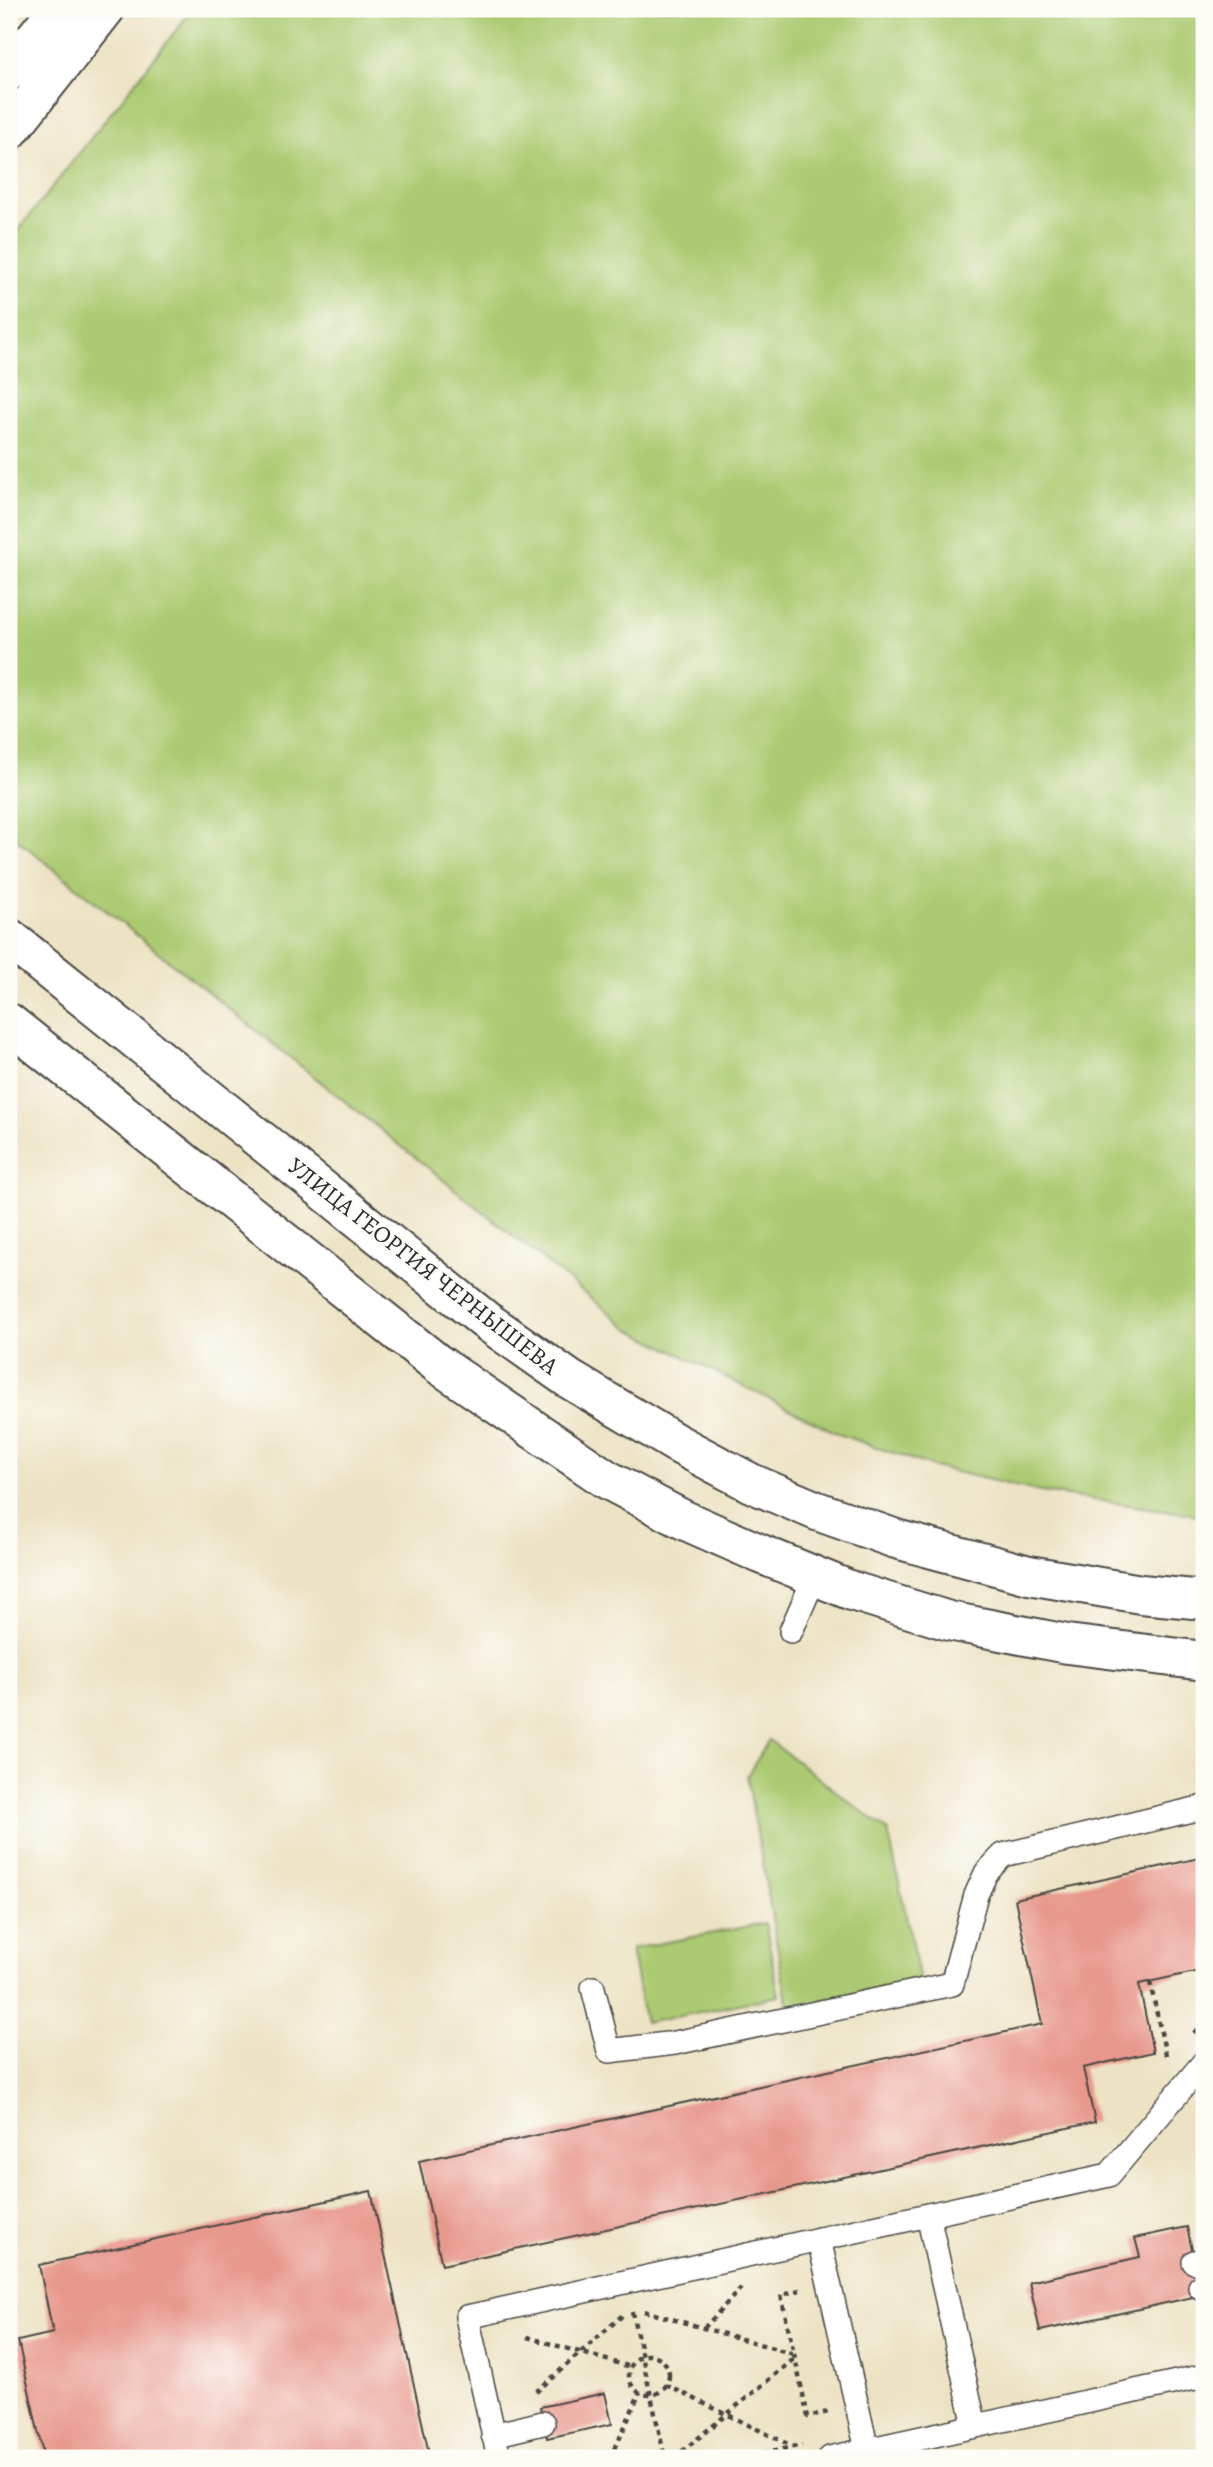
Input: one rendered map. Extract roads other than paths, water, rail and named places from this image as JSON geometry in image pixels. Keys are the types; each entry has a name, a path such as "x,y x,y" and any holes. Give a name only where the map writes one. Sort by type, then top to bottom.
{"street":[{"path":"9,71 58,9"},
{"path":"9,131 105,9"},
{"name":"УЛИЦА ГЕОРГИЯ ЧЕРНЫШЕВА","path":"9,938 485,1320 569,1379 676,1443 751,1483 817,1511 896,1539 1029,1575 1141,1594 1204,1600"},
{"path":"9,1023 438,1364 606,1479 684,1520 815,1576 852,1591 949,1621 1067,1644 1204,1661"}],"lane":[{"path":"791,1632 815,1576"},
{"path":"593,1988 609,2051 675,2043 952,1984 975,1895 986,1873 1003,1855 1204,1807"},
{"path":"499,2458 467,2316 1109,2175 1204,2062"},
{"path":"928,2215 975,2426"},
{"path":"819,2239 867,2450"},
{"path":"830,2458 1204,2376"},
{"path":"493,2435 543,2423"}]}
